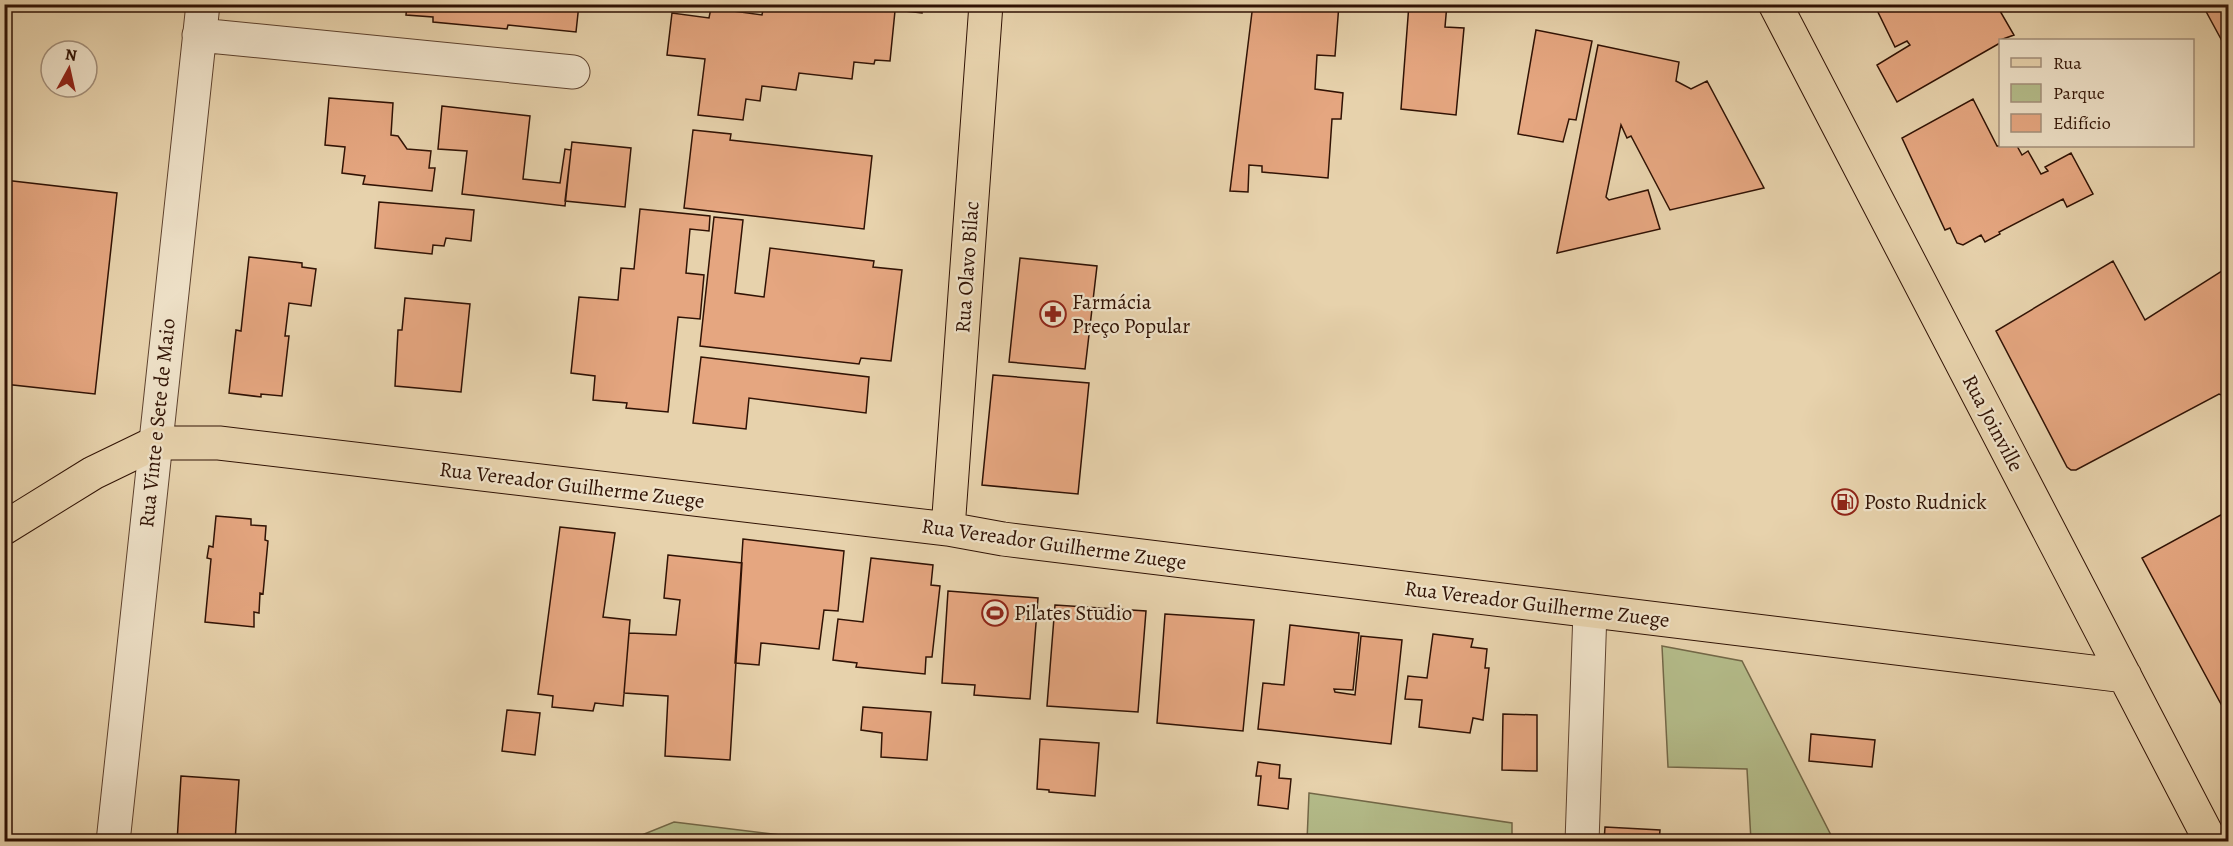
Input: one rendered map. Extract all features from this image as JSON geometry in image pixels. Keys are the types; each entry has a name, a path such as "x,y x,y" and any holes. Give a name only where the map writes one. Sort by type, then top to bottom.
{"main road":[{"name":"Rua Olavo Bilac","path":"948,529 986,4"},
{"name":"Rua Joinville","path":"1775,4 2211,842"},
{"name":"Rua Vereador Guilherme Zuege","path":"4,528 93,473 155,442 219,443 948,529 1014,540 2125,676"}],"street":[{"path":"201,20 573,72"},
{"name":"Rua Vinte e Sete de Maio","path":"113,842 201,20"},
{"path":"1582,842 1590,610"}],"green space":[{"path":"1662,646 1742,661 1834,841 1751,841 1747,769 1668,767"},
{"path":"1309,793 1512,823 1512,841 1307,841"},
{"path":"674,822 831,841 627,841"}],"building":[{"path":"299,4 334,4 333,8"},
{"path":"407,4 579,4 576,32 508,25 507,29 433,22 433,17 406,15"},
{"path":"764,4 839,4 895,11 890,61 875,60 874,64 854,62 852,79 799,73 796,90 762,86 760,101 746,99 743,120 698,115 705,59 667,55 672,13 709,18 711,8 762,15"},
{"path":"839,4 922,4 922,13"},
{"path":"1253,4 1339,4 1335,56 1317,55 1315,89 1343,93 1341,119 1332,119 1328,178 1262,172 1262,166 1249,165 1248,192 1230,191"},
{"path":"1409,4 1447,4 1445,27 1464,28 1456,115 1401,109"},
{"path":"1874,4 1964,4 1968,11 1980,4 1996,4 2014,35 1999,39 1999,44 1897,102 1877,65 1910,45 1907,41 1895,47"},
{"path":"2202,4 2228,4 2228,52"},
{"path":"1536,30 1592,41 1576,120 1569,119 1563,142 1518,134"},
{"path":"1598,45 1679,62 1676,81 1691,89 1707,81 1764,188 1670,210 1631,136 1627,138 1621,125 1606,197 1609,200 1648,190 1660,229 1557,253"},
{"path":"329,98 393,103 391,135 398,136 407,149 431,151 429,168 435,168 432,191 363,184 365,176 342,173 345,147 325,145"},
{"path":"1973,99 1997,146 2018,147 2022,155 2028,151 2041,174 2048,171 2045,167 2071,153 2093,194 2067,207 2063,199 1999,232 2000,234 1985,242 1981,235 1963,245 1957,243 1950,228 1945,230 1902,138"},
{"path":"442,106 530,116 523,179 560,183 565,149 571,150 565,206 462,194 467,151 438,149"},
{"path":"693,130 731,134 730,140 872,156 864,229 684,208"},
{"path":"572,142 631,148 625,207 565,201"},
{"path":"4,180 117,193 95,394 4,384"},
{"path":"379,202 474,210 471,241 446,238 444,246 433,245 432,254 375,248"},
{"path":"640,209 710,216 709,231 690,229 686,273 704,275 700,319 678,317 668,412 626,408 627,403 593,400 595,376 571,373 579,297 618,300 621,268 634,269"},
{"path":"714,217 743,220 735,293 764,297 770,248 874,261 873,267 902,270 891,361 861,358 859,364 700,346"},
{"path":"249,257 302,263 302,267 316,269 311,306 289,303 285,336 289,336 282,396 261,394 261,397 229,393 236,330 241,331"},
{"name":"Farmácia Preço Popular","path":"1020,258 1097,266 1085,369 1009,362"},
{"path":"2113,261 2145,320 2228,267 2228,404 2224,396 2219,394 2076,470 2071,470 2067,467 1996,331"},
{"path":"405,298 470,304 461,392 395,386 398,330 402,330"},
{"path":"701,357 869,377 866,413 749,398 746,429 693,423"},
{"path":"993,375 1089,383 1078,494 982,485"},
{"path":"2228,511 2228,717 2142,558"},
{"path":"216,516 251,519 251,525 266,526 265,540 268,541 263,594 260,593 259,613 254,612 254,627 205,622 211,559 207,558 209,546 213,547"},
{"path":"560,527 615,533 603,617 630,620 623,706 595,703 593,711 552,707 553,696 538,694"},
{"path":"743,539 844,551 838,611 824,610 819,649 761,643 759,665 735,663"},
{"path":"668,555 742,563 730,760 665,756 668,696 624,693 629,633 676,635 680,600 664,598"},
{"path":"871,558 933,565 931,585 940,586 932,657 926,657 925,674 856,667 857,663 833,660 838,619 863,622"},
{"path":"948,591 1038,598 1030,699 974,695 975,685 942,683"},
{"path":"1055,605 1146,611 1138,712 1047,706"},
{"path":"1165,614 1254,620 1243,731 1157,723"},
{"path":"1290,625 1359,633 1353,690 1334,689 1335,692 1355,695 1361,636 1402,640 1391,744 1258,729 1263,683 1284,685"},
{"path":"1433,634 1473,639 1471,647 1487,649 1485,668 1489,668 1483,720 1473,718 1470,733 1419,727 1422,700 1405,699 1408,676 1427,678"},
{"path":"863,707 931,712 927,760 881,757 882,733 861,730"},
{"path":"507,710 540,713 535,755 502,751"},
{"path":"1503,714 1537,715 1537,771 1502,770"},
{"path":"1811,734 1875,740 1872,767 1809,761"},
{"path":"1040,739 1099,743 1095,796 1037,789"},
{"path":"1258,762 1280,765 1279,778 1291,779 1288,809 1258,805 1261,776 1256,776"},
{"path":"181,776 239,780 235,842 177,842"},
{"path":"1605,827 1660,830 1659,842 1604,842"}],"place":[{"name":"Farmácia Preço Popular","path":"1053,314"},
{"name":"Posto Rudnick","path":"1845,502"},
{"name":"Pilates Studio","path":"995,613"}]}
